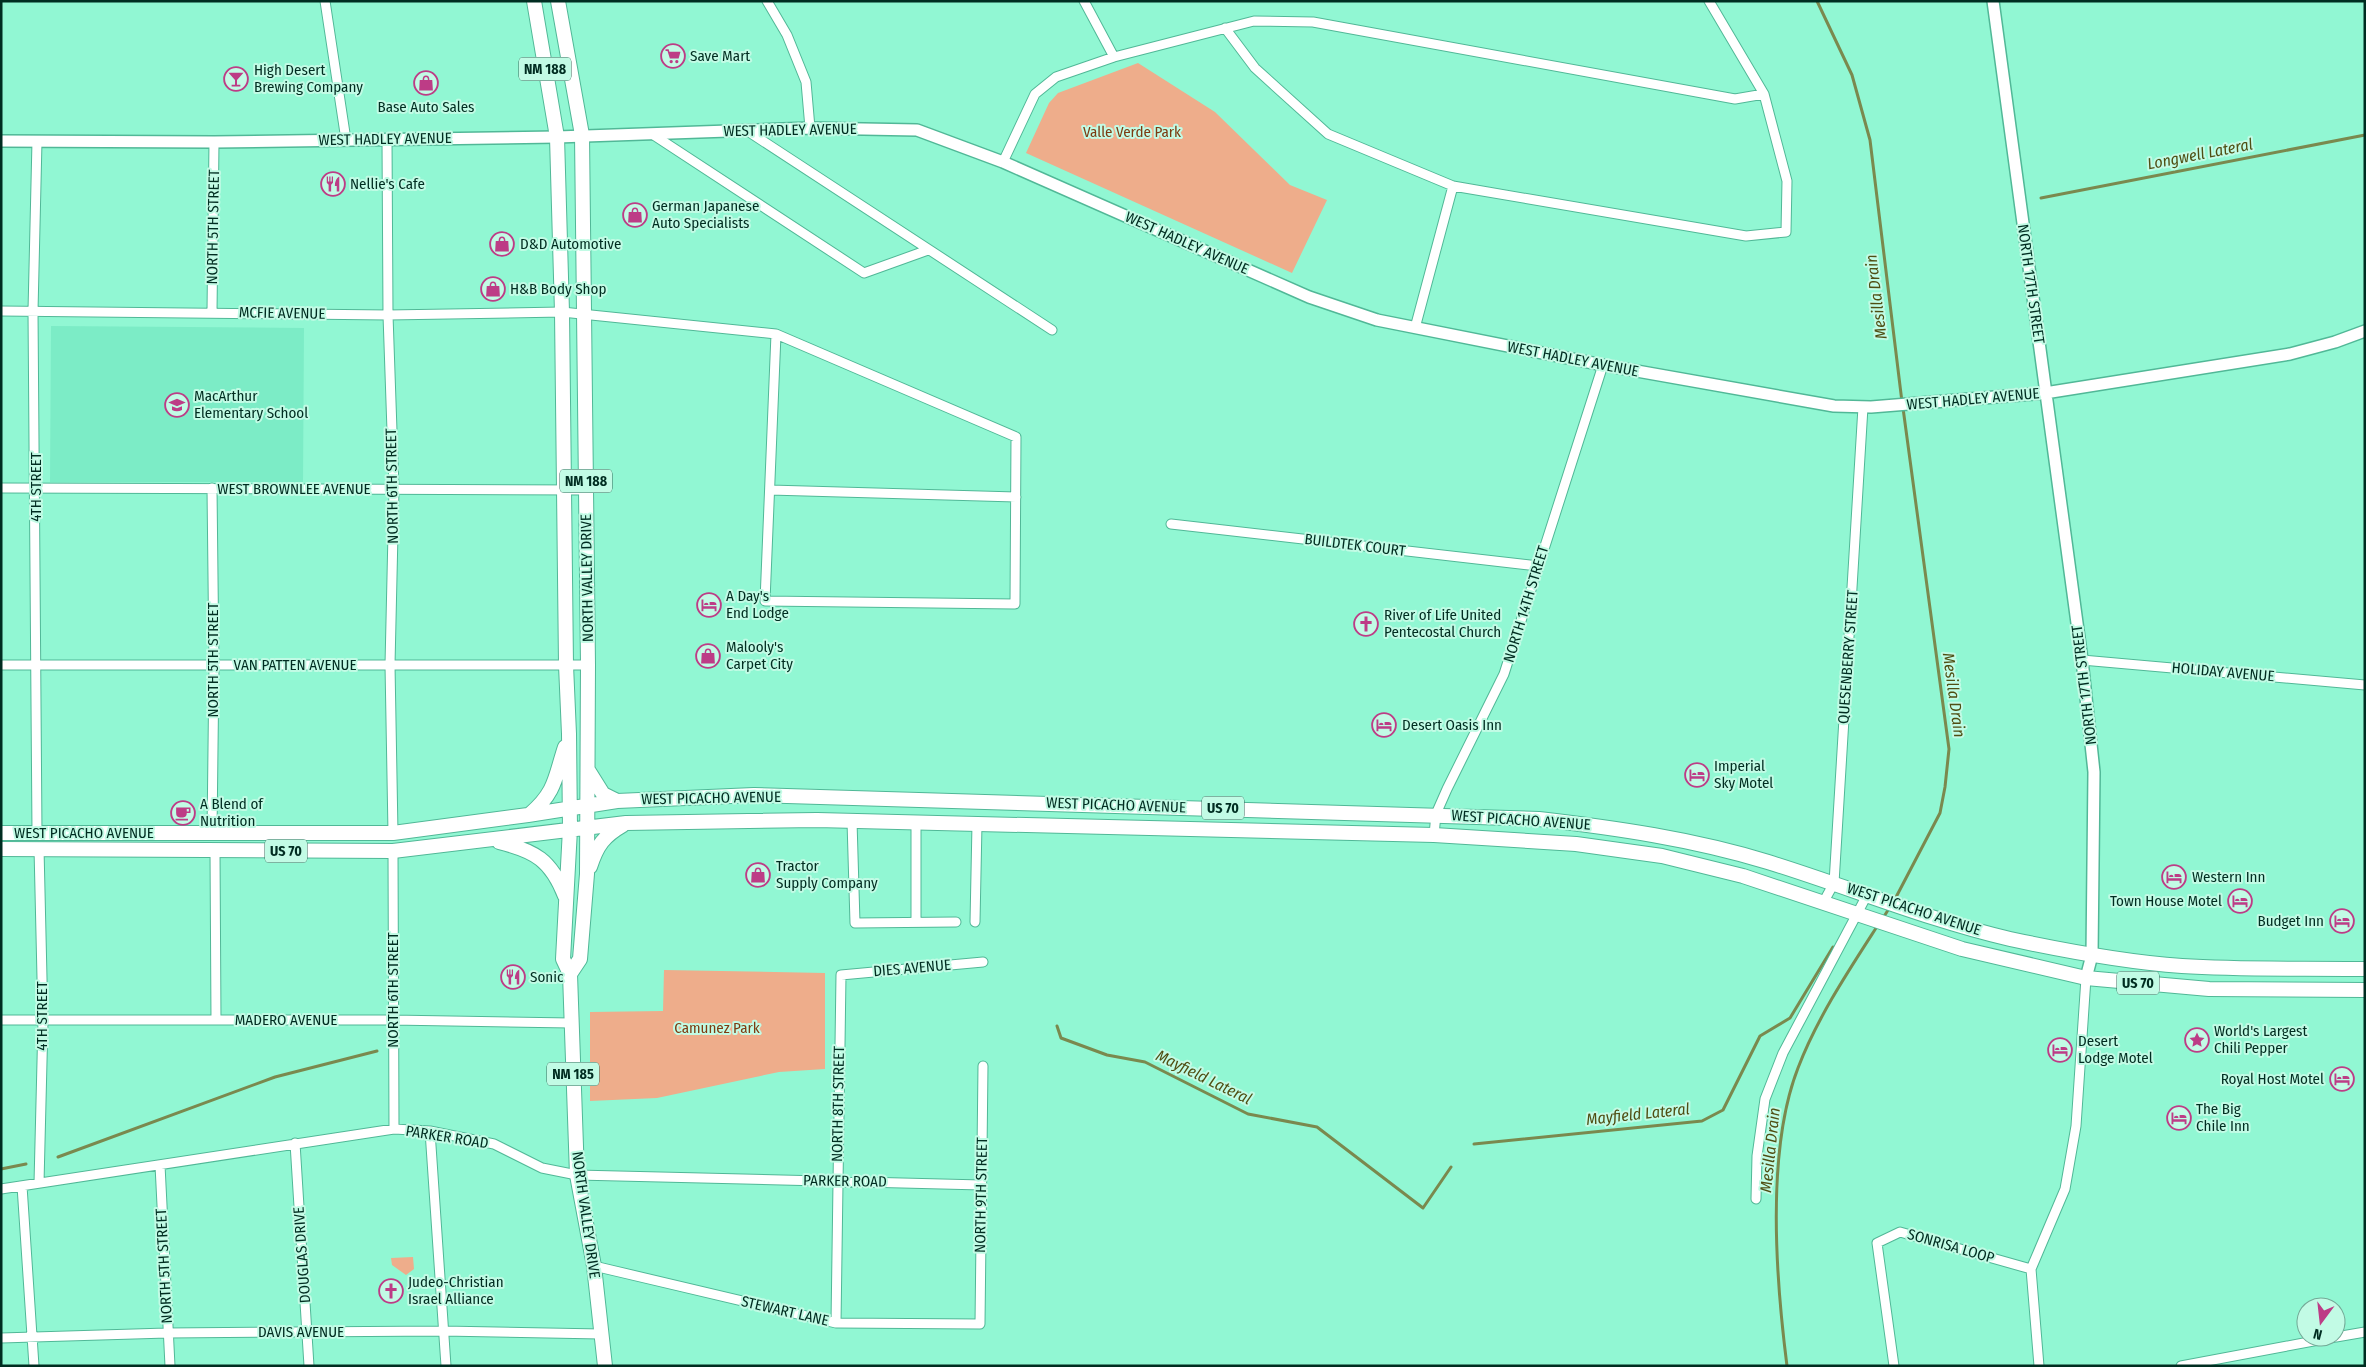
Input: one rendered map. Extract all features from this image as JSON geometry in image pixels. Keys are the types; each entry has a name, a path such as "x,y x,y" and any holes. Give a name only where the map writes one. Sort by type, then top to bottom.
{"main road":[{"name":"NORTH VALLEY DRIVE","path":"534,1 557,137 562,312 566,665 570,807 563,959 570,974 578,1175 594,1266 605,1366"},
{"name":"NORTH VALLEY DRIVE","path":"558,1 582,135 585,314 588,665 587,874 580,959 570,974"},
{"path":"528,815 542,804 553,789 569,734"},
{"path":"587,769 603,794 617,801"},
{"name":"WEST PICACHO AVENUE","path":"1,833 393,833 617,801 754,795 1436,814 1538,819 1656,835 1765,861 1925,915 2010,939 2092,955 2181,966 2365,968"},
{"name":"WEST PICACHO AVENUE","path":"1,849 393,852 494,840 587,826 626,823 852,821 1434,835 1576,844 1662,856 1743,876 1962,949 2086,978 2209,989 2365,990"},
{"path":"587,874 594,854 605,836 626,823"},
{"path":"494,840 526,849 545,861 559,880 566,900"}],"street":[{"path":"325,1 346,140"},
{"path":"767,1 787,34 806,82 810,128"},
{"path":"1084,1 1114,57"},
{"path":"1225,28 1255,68 1328,134 1453,186 1746,236 1786,232 1787,181 1764,94 1709,1"},
{"name":"NORTH 17TH STREET","path":"1993,1 2082,660 2094,772 2092,955 2086,978 2076,1122 2065,1190 2031,1269 2038,1366"},
{"path":"1003,162 1035,94 1056,77 1114,57 1254,22 1314,22 1734,99 1764,94"},
{"name":"WEST HADLEY AVENUE","path":"1,141 214,142 557,137 650,132 810,128 917,130 1003,162 1308,297 1377,320 1602,365 1810,403 1864,407 2045,393 2290,354 2335,342 2365,331"},
{"path":"746,130 1052,330"},
{"path":"650,132 864,273 928,250"},
{"name":"NORTH 6TH STREET","path":"387,139 388,315 394,489 390,665 393,833"},
{"name":"4TH STREET","path":"37,141 33,311 36,487 37,833"},
{"name":"NORTH 5TH STREET","path":"212,312 214,142"},
{"path":"1415,328 1453,186"},
{"name":"MCFIE AVENUE","path":"1,311 388,315 562,312 776,334 1016,437 1016,497"},
{"path":"770,490 1016,497 1015,604 765,601 776,334"},
{"name":"NORTH 14TH STREET","path":"1434,835 1436,814 1504,674 1602,365"},
{"name":"QUESENBERRY STREET","path":"1823,903 1834,883 1864,407"},
{"name":"WEST BROWNLEE AVENUE","path":"1,488 586,490"},
{"name":"NORTH 5TH STREET","path":"212,488 214,665 212,833"},
{"name":"BUILDTEK COURT","path":"1172,524 1538,566"},
{"name":"HOLIDAY AVENUE","path":"2082,660 2365,685"},
{"name":"VAN PATTEN AVENUE","path":"1,665 588,665"},
{"path":"852,821 855,923 956,922"},
{"path":"916,822 916,922"},
{"path":"975,922 977,824"},
{"name":"4TH STREET","path":"39,848 43,1021 39,1184"},
{"path":"215,851 216,1019"},
{"name":"NORTH 6TH STREET","path":"393,852 392,1020 394,1129"},
{"path":"1756,1198 1757,1156 1765,1099 1783,1053 1867,895"},
{"name":"DIES AVENUE","path":"841,974 983,962"},
{"name":"NORTH 8TH STREET","path":"836,1324 841,974"},
{"name":"MADERO AVENUE","path":"1,1020 216,1019 571,1023"},
{"name":"NORTH 9TH STREET","path":"980,1324 983,1066"},
{"name":"PARKER ROAD","path":"1,1189 394,1129 430,1131 494,1144 542,1168 578,1175 982,1185"},
{"path":"430,1131 446,1366"},
{"name":"DOUGLAS DRIVE","path":"295,1143 309,1366"},
{"name":"NORTH 5TH STREET","path":"160,1165 170,1366"},
{"path":"22,1186 34,1366"},
{"name":"SONRISA LOOP","path":"1894,1366 1877,1243 1900,1232 2031,1269"},
{"name":"STEWART LANE","path":"594,1266 836,1324 980,1324"},
{"name":"DAVIS AVENUE","path":"1,1338 167,1333 443,1331 601,1334"},
{"path":"2346,1335 2365,1332"},
{"path":"2181,1366 2296,1344"}],"shaded area":[{"name":"MacArthur Elementary School","path":"51,326 304,328 303,482 50,482"}],"green space":[{"name":"Valle Verde Park","path":"1138,63 1215,112 1290,185 1327,200 1292,273 1026,153 1049,103 1058,93"},
{"name":"Camunez Park","path":"664,970 825,973 825,1069 779,1072 657,1098 590,1101 590,1012 663,1011"},
{"path":"413,1257 414,1269 406,1275 392,1265 391,1258"}],"waterway":[{"name":"Mesilla Drain","path":"1817,1 1852,75 1870,140 1902,402"},
{"name":"Longwell Lateral","path":"2041,198 2365,135"},
{"name":"Mesilla Drain","path":"1894,901 1940,813 1949,749 1903,408"},
{"name":"Mesilla Drain","path":"1883,918 1890,907"},
{"name":"Mesilla Drain","path":"1787,1366 1777,1256 1776,1216 1781,1137 1788,1101 1798,1068 1814,1031 1878,925"},
{"name":"Mayfield Lateral","path":"1474,1144 1702,1121 1723,1110 1760,1036 1790,1018 1833,947"},
{"name":"Mayfield Lateral","path":"1057,1026 1061,1038 1107,1055 1145,1062 1248,1114 1317,1127 1423,1208 1451,1167"},
{"path":"58,1157 275,1077 377,1051"},
{"path":"1,1169 26,1164"}],"place":[{"name":"Save Mart","path":"673,56"},
{"name":"High Desert Brewing Company","path":"236,79"},
{"name":"Base Auto Sales","path":"426,83"},
{"name":"Nellie's Cafe","path":"333,184"},
{"name":"German Japanese Auto Specialists","path":"635,215"},
{"name":"D&D Automotive","path":"502,244"},
{"name":"H&B Body Shop","path":"493,289"},
{"name":"MacArthur Elementary School","path":"177,405"},
{"name":"A Day's End Lodge","path":"709,605"},
{"name":"River of Life United Pentecostal Church","path":"1366,624"},
{"name":"Malooly's Carpet City","path":"708,656"},
{"name":"Desert Oasis Inn","path":"1384,725"},
{"name":"Imperial Sky Motel","path":"1697,775"},
{"name":"A Blend of Nutrition","path":"183,813"},
{"name":"Tractor Supply Company","path":"758,875"},
{"name":"Western Inn","path":"2174,877"},
{"name":"Town House Motel","path":"2240,901"},
{"name":"Budget Inn","path":"2342,921"},
{"name":"Sonic","path":"513,977"},
{"name":"World's Largest Chili Pepper","path":"2197,1040"},
{"name":"Desert Lodge Motel","path":"2060,1050"},
{"name":"Royal Host Motel","path":"2342,1079"},
{"name":"The Big Chile Inn","path":"2179,1118"},
{"name":"Judeo-Christian Israel Alliance","path":"391,1291"}]}
